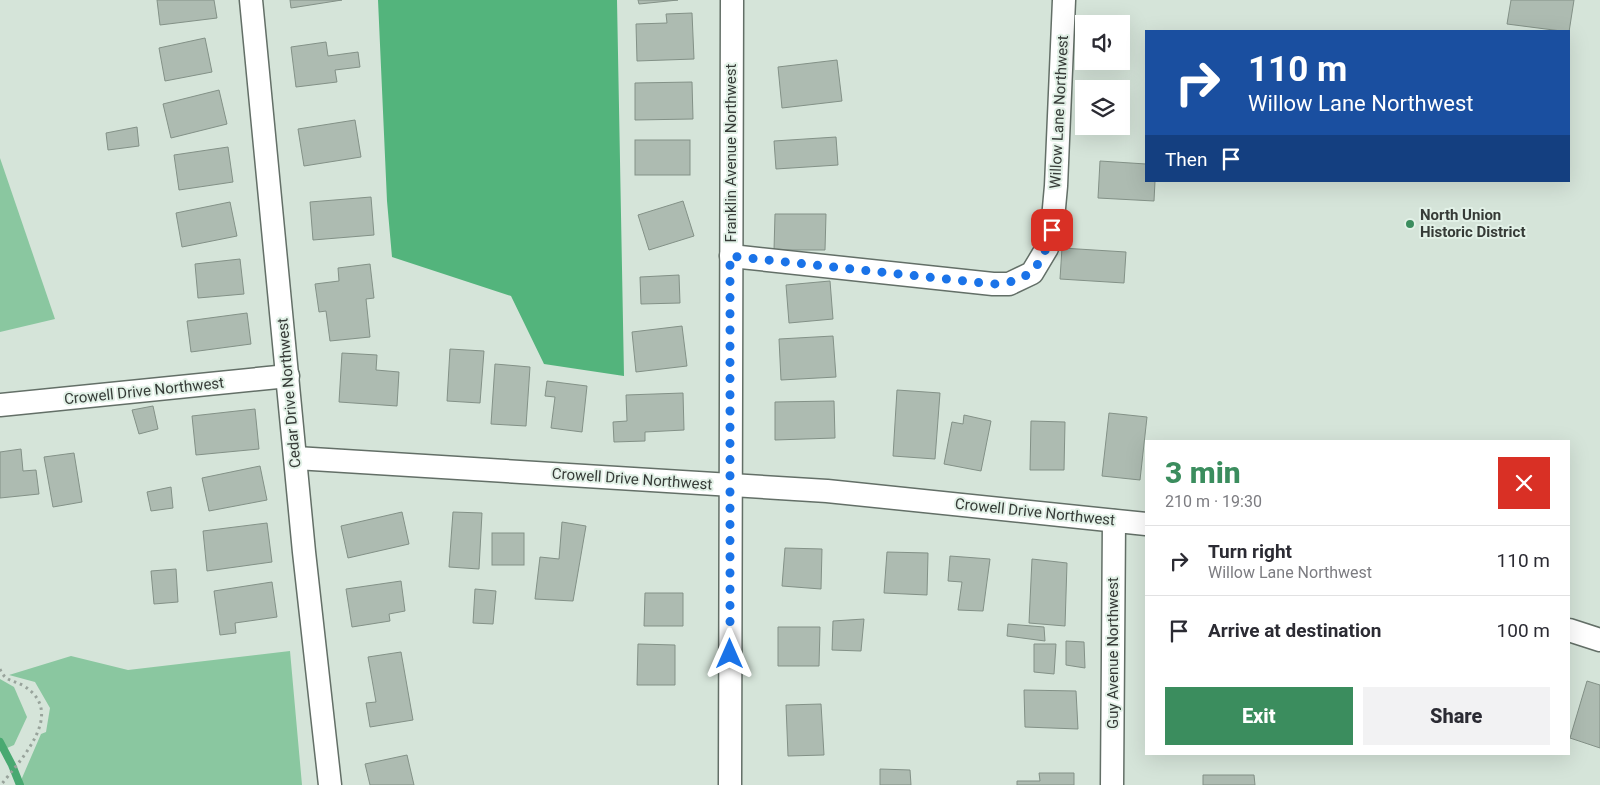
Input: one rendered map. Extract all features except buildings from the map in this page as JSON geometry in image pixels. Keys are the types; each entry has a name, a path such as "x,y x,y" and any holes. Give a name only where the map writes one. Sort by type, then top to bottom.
{"street":[{"name":"Cedar Drive Northwest","path":"251,0 330,785"},
{"name":"Franklin Avenue Northwest","path":"730,785 729,485 732,0"},
{"name":"Willow Lane Northwest","path":"730,256 993,284 1009,284 1032,273 1047,248 1052,230 1056,186 1064,0"},
{"name":"Crowell Drive Northwest","path":"0,405 288,376"},
{"name":"Crowell Drive Northwest","path":"296,458 827,491 1145,524"},
{"name":"Guy Avenue Northwest","path":"1112,785 1114,521"},
{"path":"1570,630 1600,640"}],"path":[{"path":"0,669 7,680 24,686 29,690 40,706 41,722 35,740 1,785"}],"green space":[{"path":"378,0 617,0 624,376 544,364 511,296 392,257 387,201"},
{"path":"0,158 55,319 0,332"},
{"path":"290,651 302,785 19,785 41,734 46,732 50,708 35,682 9,675 71,656 128,670"},
{"path":"0,679 14,687 27,717 14,745 0,751"}],"waterway":[{"path":"0,742 20,785"}],"place":[{"name":"North Union Historic District","path":"1410,224"}],"route":[{"path":"730,654 730,256 993,284 1009,284 1032,273 1047,248 1052,230"}]}
